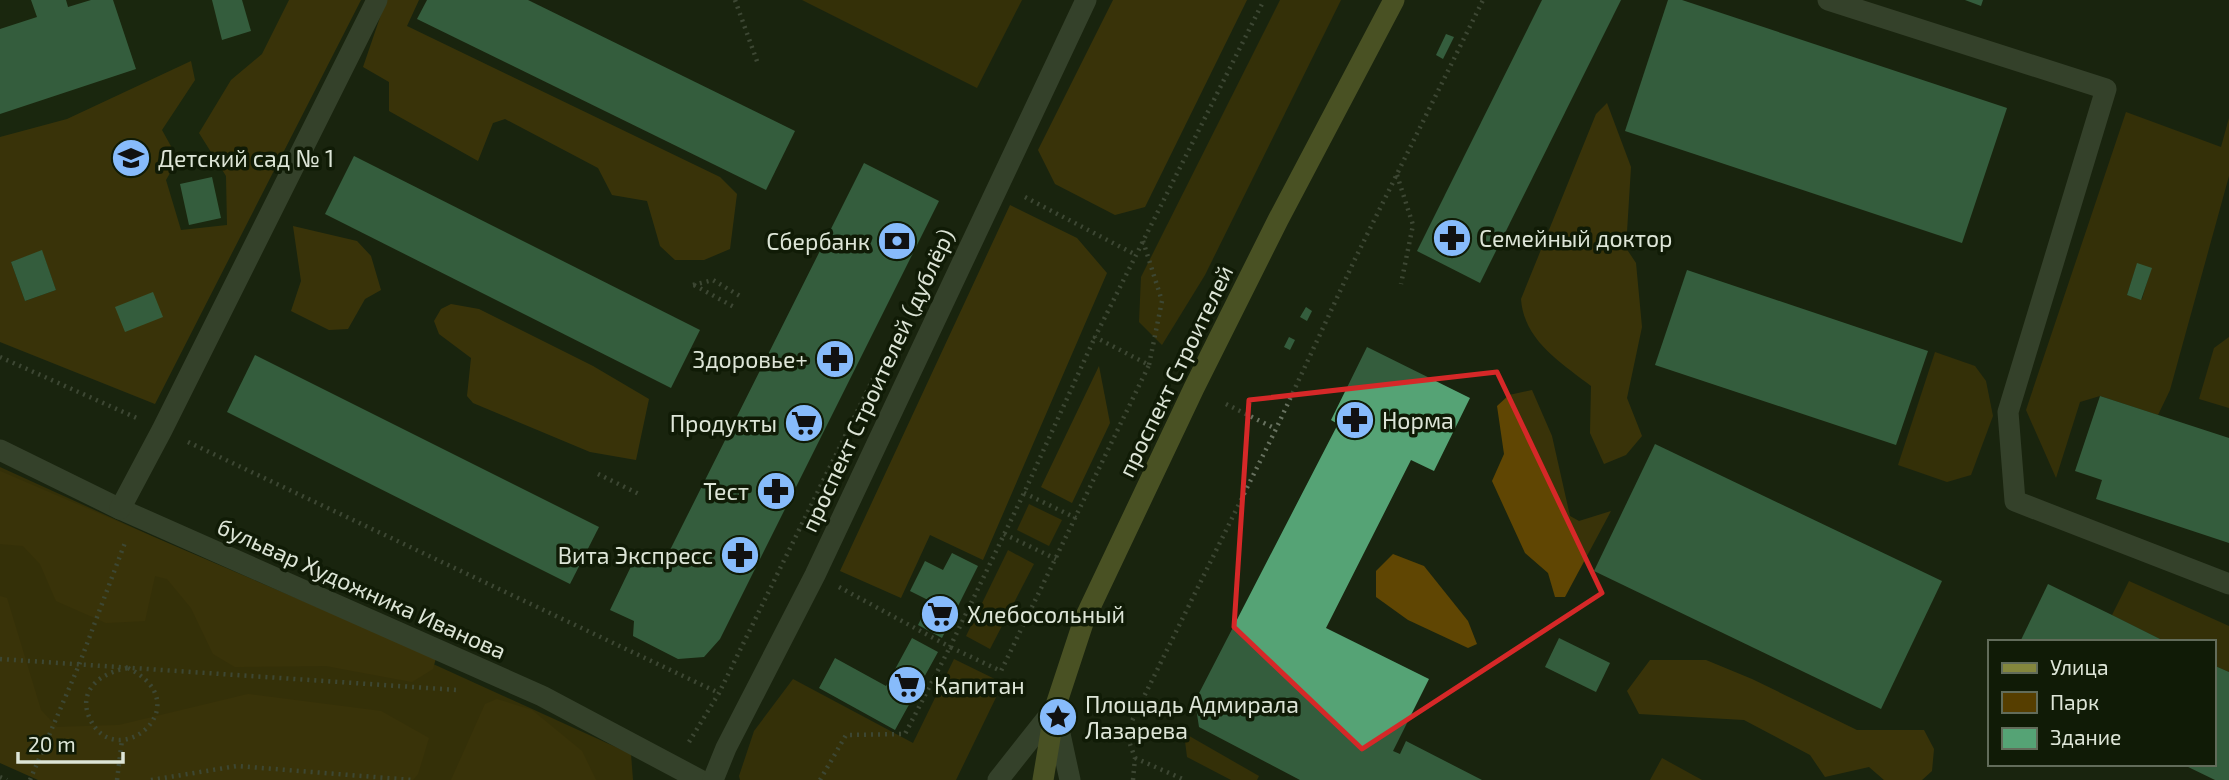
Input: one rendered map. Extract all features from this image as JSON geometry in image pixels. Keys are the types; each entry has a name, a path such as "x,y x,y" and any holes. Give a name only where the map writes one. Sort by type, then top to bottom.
{"main road":[{"name":"проспект Строителей","path":"1043,780 1055,709 1084,620 1194,388 1278,220 1394,0"}],"street":[{"path":"128,512 162,430 377,0"},
{"name":"проспект Строителей (дублёр)","path":"712,780 815,575 1086,0"},
{"path":"1828,0 2106,89 2008,412 2015,500 2229,584"},
{"name":"бульвар Художника Иванова","path":"0,450 128,512 541,696 700,780"},
{"path":"998,780 1055,709"},
{"path":"1055,709 1070,780"}],"path":[{"path":"735,0 758,64"},
{"path":"820,780 846,735 905,734 1024,493 1095,337 1264,0"},
{"path":"1133,780 1135,758 1126,733 1483,0"},
{"path":"1396,174 1413,225 1401,285"},
{"path":"999,184 1136,255"},
{"path":"784,559 1001,671 1149,365 1162,301 1143,241"},
{"path":"734,307 693,285 713,280 740,296"},
{"path":"1095,337 1149,365"},
{"path":"0,357 162,430 719,693"},
{"path":"674,767 719,693 876,371"},
{"path":"1226,404 1276,429"},
{"path":"598,474 641,495"},
{"path":"1024,493 1076,518"},
{"path":"30,780 79,665 128,512"},
{"path":"1004,534 1056,559"},
{"path":"0,659 459,691"},
{"path":"128,668 142,675 152,686 157,697 157,710 153,722 145,731 135,738 122,740 108,738 96,729 89,717 87,703 90,689 100,677 113,670 128,668"},
{"path":"117,780 122,740"},
{"path":"1135,758 1185,780"},
{"path":"151,780 237,766 412,780"},
{"path":"0,777 7,780"}],"highlighted area":[{"path":"1497,372 1602,593 1362,749 1234,627 1249,400"}],"shaded area":[{"name":"Детский сад № 1","path":"0,0 341,0 148,384 0,316"},
{"name":"Детский сад № 1","path":"289,0 361,0 155,404 0,342 0,137 67,119 191,61 195,80 162,130 178,159 166,180 181,230 227,225 226,176 199,133 231,80 262,54","holes":["42,251 56,290 25,301 11,262"]},
{"path":"386,0 419,0 407,26 720,177 737,194 730,249 704,260 675,260 660,246 647,201 612,195 598,168 505,119 493,123 478,161 389,111 389,82 363,67"},
{"path":"1113,0 1247,0 1145,207 1115,215 1055,184 1038,150"},
{"path":"1607,103 1631,167 1626,248 1636,263 1642,327 1627,398 1642,436 1626,455 1604,464 1590,433 1591,386 1546,350 1537,339 1529,327 1521,299 1596,114"},
{"path":"1010,205 1077,238 1107,273 983,560 930,535 901,598 840,571"},
{"path":"293,226 357,241 371,256 381,290 365,299 348,329 329,330 291,311 301,281"},
{"path":"451,304 479,309 593,366 649,399 636,460 590,452 473,403 467,396 471,358 439,334 434,321 441,309"},
{"path":"1099,366 1110,423 1072,503 1041,487"},
{"path":"1532,390 1552,436 1570,516 1579,521 1611,511 1565,597 1555,597 1548,573 1525,553 1492,481 1504,454 1497,406 1509,395"},
{"path":"0,471 436,658 433,669 412,682 326,666 235,667 213,654 191,608 167,579 155,576 145,621 106,623 56,601 40,564 23,546 0,544"},
{"path":"1393,554 1424,566 1468,621 1477,644 1468,648 1408,620 1376,597 1376,571"},
{"path":"0,596 7,598 41,710 57,727 119,725 248,694 381,711 429,738 418,774 413,780 38,780 0,763"},
{"path":"1650,660 1706,660 1752,679 1857,730 1924,730 1934,749 1932,771 1922,780 1884,780 1869,767 1825,777 1810,755 1744,720 1639,714 1627,691"},
{"path":"497,699 532,710 582,751 596,780 451,780 485,704"}],"green space":[{"path":"802,0 1022,0 977,88"},
{"path":"1280,0 1341,0 1205,275 1162,345 1139,322 1141,277"},
{"path":"2126,112 2221,147 2229,118 2229,176 2170,390 2158,415 2100,396 2080,402 2056,478 2026,410","holes":["2137,264 2151,269 2142,299 2127,295"]},
{"path":"2229,337 2229,408 2199,399 2214,348"},
{"path":"1935,352 1975,366 1986,381 1993,416 1971,475 1947,482 1898,465"},
{"path":"0,467 631,754 633,780 85,780 0,741"},
{"path":"1029,504 1062,520 1049,546 1017,530"},
{"path":"1008,550 1034,564 990,649 966,636"},
{"path":"2129,581 2229,626 2229,672 2215,666 2215,640 2162,640 2112,615"},
{"path":"954,659 1003,683 956,780 740,780 754,731 793,679 913,743"},
{"path":"1184,733 1259,776 1257,780 1231,780 1187,757"},
{"path":"1662,758 1702,780 1650,780"}],"building":[{"path":"31,0 66,0 68,7 91,0 113,0 136,69 0,114 0,29 37,17"},
{"path":"212,0 242,0 251,31 222,40"},
{"path":"427,0 528,0 795,131 766,190 417,19"},
{"path":"1542,0 1621,0 1480,283 1417,251"},
{"path":"1668,0 1682,0 2007,108 1962,243 1625,131"},
{"path":"1965,0 1983,0 1981,6"},
{"path":"1446,34 1454,37 1443,59 1436,55"},
{"path":"354,156 700,330 671,388 325,214"},
{"path":"864,163 939,201 720,639 704,657 678,659 633,636 634,621 610,610 637,554 662,566"},
{"path":"212,177 221,218 189,225 180,184"},
{"path":"42,250 56,290 25,301 11,262"},
{"path":"2137,263 2152,268 2141,300 2127,295"},
{"path":"1687,270 1928,351 1896,445 1655,365"},
{"path":"153,292 163,317 125,332 115,307"},
{"path":"1306,307 1312,311 1307,321 1300,317"},
{"path":"1289,337 1295,340 1290,350 1284,347"},
{"path":"1367,347 1470,398 1434,471 1411,460 1326,628 1429,679 1393,751 1400,754 1406,741 1482,780 1300,780 1199,727 1195,701 1338,424 1331,420"},
{"path":"255,355 599,527 570,584 227,412"},
{"path":"2100,396 2229,438 2229,543 2096,499 2102,480 2075,471"},
{"path":"1655,444 1942,581 1881,709 1594,571"},
{"path":"952,553 978,566 942,638 918,625 930,601 910,591 925,561 943,570"},
{"path":"2048,584 2162,640 2021,640"},
{"path":"912,638 938,652 895,730 819,688 835,658 886,686"},
{"path":"1559,638 1610,663 1596,692 1545,667"},
{"path":"2215,666 2229,672 2229,780 2215,780 2186,766 2215,766"}],"place":[{"name":"Детский сад № 1","path":"131,158"},
{"name":"Семейный доктор","path":"1452,238"},
{"name":"Сбербанк","path":"897,241"},
{"name":"Здоровье+","path":"835,359"},
{"name":"Норма","path":"1355,420"},
{"name":"Продукты","path":"804,423"},
{"name":"Тест","path":"776,491"},
{"name":"Вита Экспресс","path":"740,555"},
{"name":"Хлебосольный","path":"940,614"},
{"name":"Капитан","path":"907,685"},
{"name":"Площадь Адмирала Лазарева","path":"1058,717"}]}
